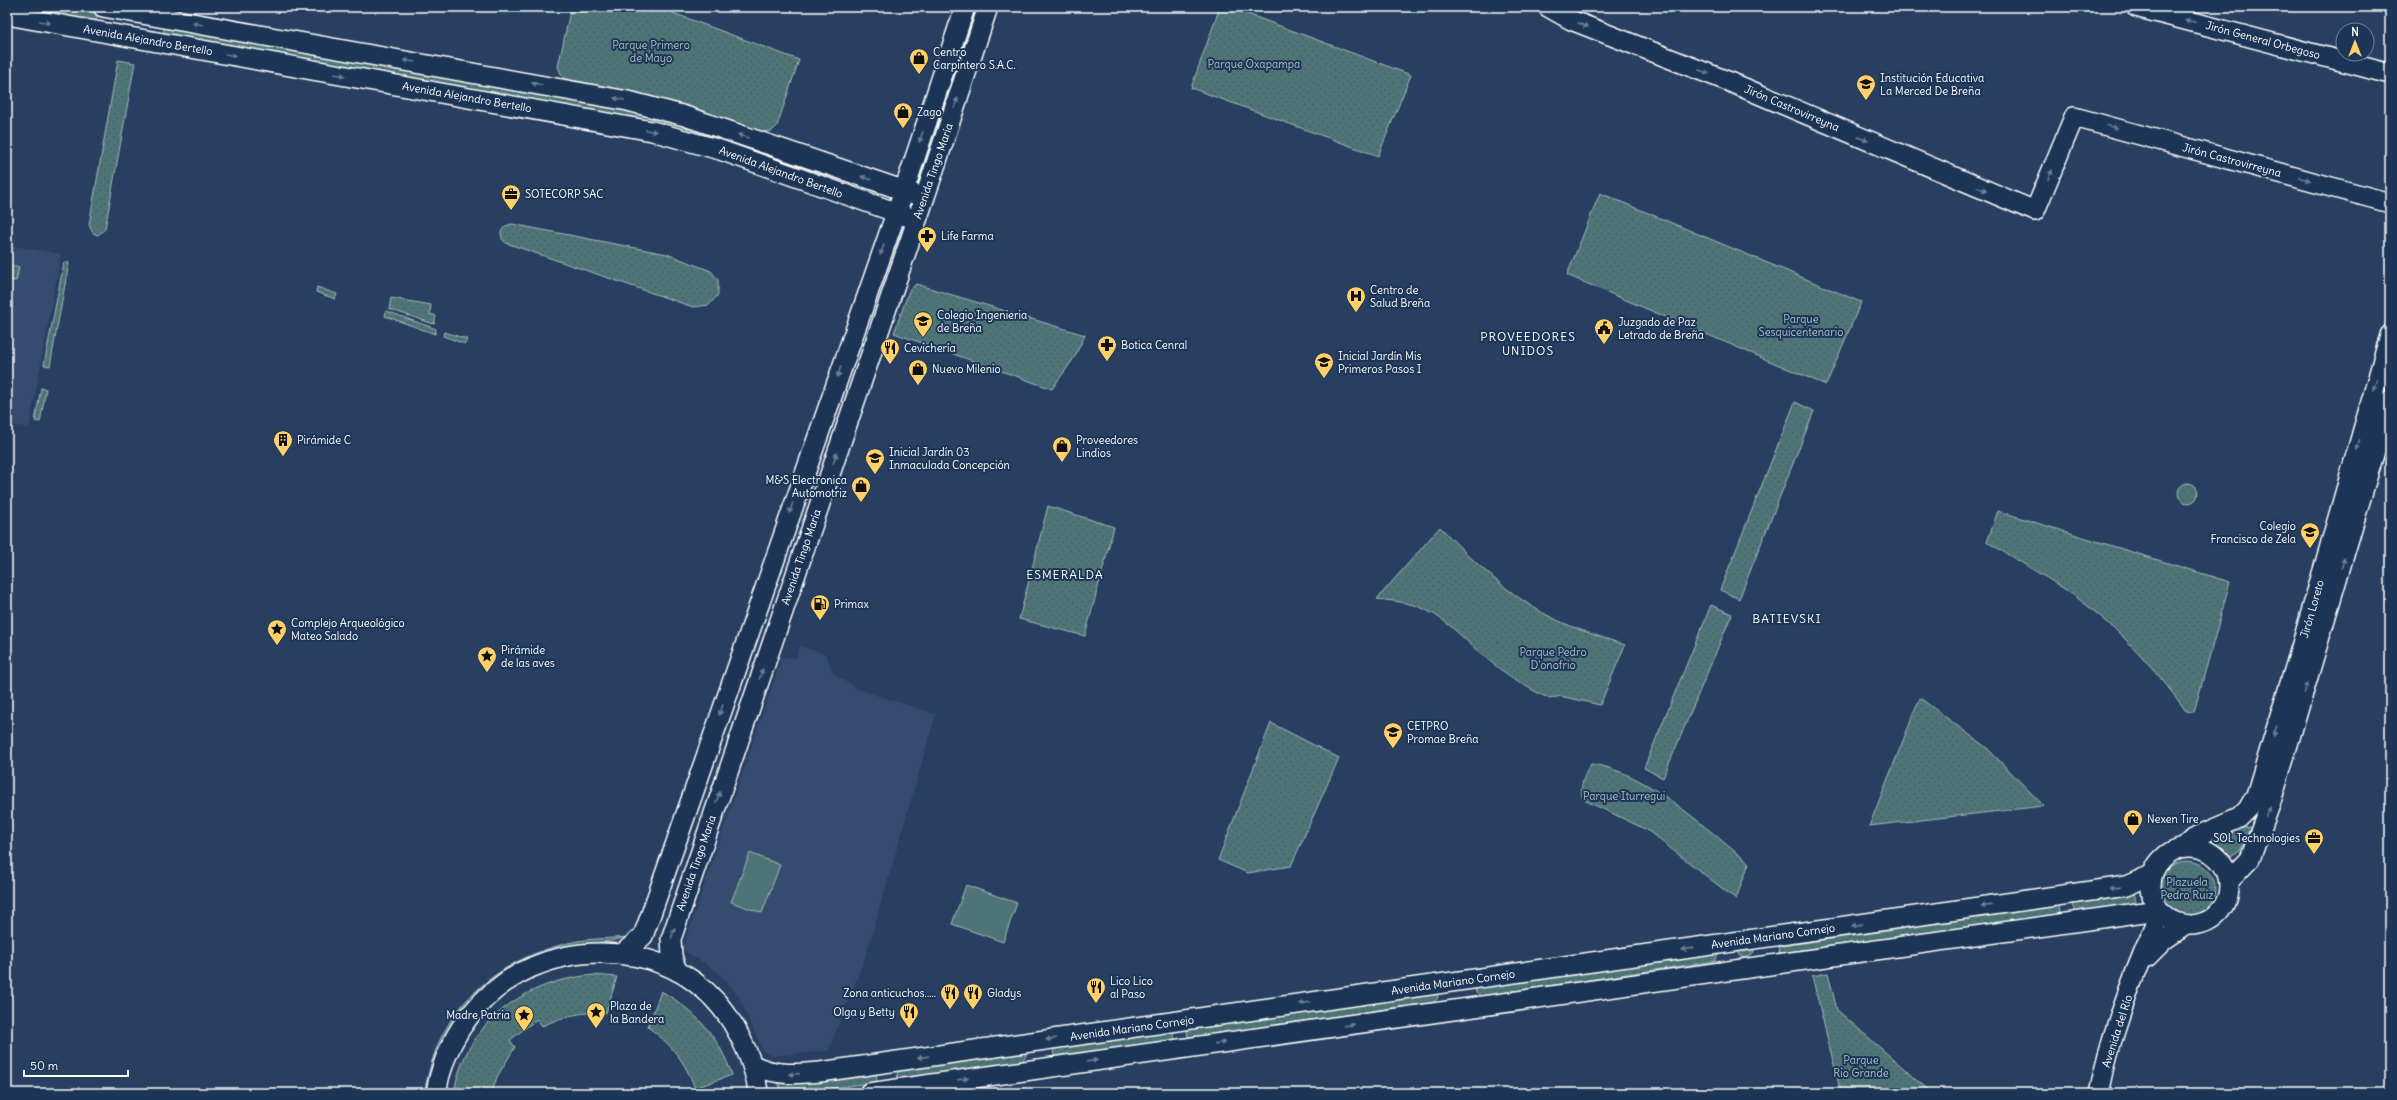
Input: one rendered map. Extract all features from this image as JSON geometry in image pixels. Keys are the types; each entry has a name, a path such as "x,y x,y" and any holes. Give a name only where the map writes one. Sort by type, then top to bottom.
{"main road":[{"name":"Avenida Tingo María","path":"622,954 643,936 651,914 903,191 965,7"},
{"name":"Avenida Tingo María","path":"677,971 670,946 673,933 925,198 988,7"},
{"name":"Jirón Castrovirreyna","path":"1548,7 1571,20 1730,82 2035,211 2074,116 2390,203"},
{"name":"Jirón General Orbegoso","path":"2136,7 2390,74"},
{"name":"Avenida Alejandro Bertello","path":"115,8 150,11 634,102 685,116 925,198"},
{"path":"115,8 116,35"},
{"path":"146,40 150,11"},
{"name":"Avenida Alejandro Bertello","path":"7,15 652,131 720,150 917,220"},
{"name":"Jirón Loreto","path":"2186,846 2197,836 2238,818 2248,809 2256,795 2302,644 2390,335"},
{"name":"Jirón Loreto","path":"2229,881 2250,859 2270,805 2390,400"},
{"path":"2186,846 2198,847 2210,851 2219,859 2226,869 2229,881 2226,901 2215,916 2197,925 2186,925 2167,918 2159,911 2152,899 2150,887 2151,875 2161,858 2169,852 2186,846"},
{"name":"Avenida Mariano Cornejo","path":"753,1065 769,1072 783,1075 820,1072 2126,886 2151,875"},
{"path":"2064,895 2068,923"},
{"path":"869,1093 2159,911"},
{"name":"Avenida del Río","path":"2099,1093 2106,1055 2138,970 2156,928 2159,911"},
{"name":"Avenida del Río","path":"2138,970 2164,940 2186,925"},
{"path":"1760,938 1766,944 1769,951 1769,959 1765,966"},
{"path":"1732,942 1729,957 1737,970"},
{"path":"436,1093 442,1067 453,1040 470,1015 503,984 534,966 568,955 599,952 642,958 677,971 702,986 719,1003 733,1024 753,1065 758,1093"},
{"path":"1458,982 1475,993 1474,1001 1462,1009 1447,1004 1445,997 1458,982"}],"shaded area":[{"path":"7,245 61,254 29,428 7,424"},
{"path":"800,646 826,654 833,673 857,689 936,714 865,958 828,1051 772,1056 763,1051 739,998 726,980 712,968 686,952 683,947 782,657 796,658"},
{"path":"2120,1086 2126,1086 2135,1093 2119,1093"}],"green space":[{"path":"7,7 69,7 98,13 94,29"},
{"name":"Parque Primero de Mayo","path":"571,7 657,7 799,60 777,126 772,131 762,132 651,96 563,78 558,67"},
{"name":"Parque Oxapampa","path":"1220,7 1229,7 1411,75 1378,156 1191,88"},
{"path":"165,22 603,99 881,187 878,196 680,129 163,36"},
{"path":"118,60 135,63 105,229 98,235 93,233 89,225"},
{"name":"Parque Sesquicentenario","path":"1600,193 1861,302 1826,385 1567,275"},
{"path":"512,224 667,254 711,271 718,280 718,295 709,305 693,307 506,243 502,239 501,232 505,226"},
{"path":"64,262 69,263 50,366 44,365"},
{"path":"7,264 19,267 16,281 7,280"},
{"path":"916,284 1085,335 1074,358 1052,389 894,333 909,291"},
{"path":"317,287 337,294 335,299 316,292"},
{"path":"391,298 431,305 430,314 436,316 434,324 389,309"},
{"path":"386,311 436,329 435,334 385,316"},
{"path":"444,332 467,339 465,344 443,336"},
{"path":"41,388 46,389 40,422 35,421"},
{"path":"1795,402 1814,411 1739,599 1720,590"},
{"path":"2188,483 2195,486 2198,493 2195,500 2188,503 2181,500 2178,493 2181,486"},
{"path":"1048,506 1114,527 1085,636 1019,619"},
{"path":"1998,511 2230,582 2194,712 2186,711 2160,677 2131,645 2083,602 1987,542"},
{"name":"Parque Pedro D'onofrio","path":"1440,527 1501,585 1543,613 1583,631 1625,645 1600,705 1560,696 1550,699 1505,673 1434,614 1413,605 1377,599"},
{"path":"1711,605 1732,614 1663,778 1644,768"},
{"path":"1920,698 1987,748 2044,806 1869,826"},
{"path":"1271,723 1339,758 1291,866 1248,873 1218,860"},
{"name":"Parque Iturregui","path":"1591,764 1612,769 1654,789 1675,803 1749,863 1736,899 1647,830 1584,800 1581,791 1584,777"},
{"path":"2251,827 2240,851 2231,857 2218,847 2202,841 2205,834"},
{"path":"750,853 780,865 762,913 731,902"},
{"name":"Plazuela Pedro Ruiz","path":"2181,861 2193,861 2203,865 2211,873 2215,883 2215,895 2211,905 2203,913 2193,917 2181,917 2171,913 2163,905 2159,895 2159,883 2163,873 2171,865"},
{"path":"966,885 1017,903 1003,942 952,924"},
{"path":"2133,888 2136,901 2134,905 2075,913 2070,898"},
{"path":"2058,899 2060,912 2058,915 1779,953 1777,936"},
{"path":"626,937 611,941 571,945 542,953 504,972 487,984 458,1014 446,1032 432,1067 426,1093 424,1093 433,1057 445,1030 458,1010 474,993 492,978 511,965 533,954 555,946 584,940"},
{"path":"1726,940 1715,961 1481,996 1476,993 1474,982"},
{"path":"1736,948 1754,948 1754,952 1746,958 1741,957"},
{"name":"Parque Rio Grande","path":"1828,973 1837,1010 1932,1093 1841,1093 1812,976"},
{"path":"594,975 617,977 606,1013 574,1015 558,1019 542,1026 537,1019 510,1040 515,1047 497,1077 492,1093 454,1093 460,1068 471,1045 485,1026 503,1009 523,996 545,986 569,979"},
{"path":"1436,987 1438,998 1434,1002 1188,1038 1185,1018"},
{"path":"661,991 685,1007 705,1026 721,1049 732,1075 695,1088 682,1061 664,1040 648,1027"},
{"path":"1170,1019 1175,1040 1054,1056 1051,1037"},
{"path":"1024,1046 1026,1056 1022,1062 898,1080 896,1060"},
{"path":"875,1060 877,1082 799,1093 782,1093 778,1081"}],"place":[{"name":"Centro Carpintero S.A.C.","path":"919,75"},
{"name":"Institución Educativa La Merced De Breña","path":"1866,101"},
{"name":"Zago","path":"903,129"},
{"name":"SOTECORP SAC","path":"511,211"},
{"name":"Life Farma","path":"927,253"},
{"name":"Centro de Salud Breña","path":"1356,313"},
{"name":"Colegio Ingenieria de Breña","path":"923,338"},
{"name":"Juzgado de Paz Letrado de Breña","path":"1604,345"},
{"name":"Botica Cenral","path":"1107,362"},
{"name":"Cevichería","path":"890,365"},
{"name":"Inicial Jardín Mis Primeros Pasos I","path":"1324,379"},
{"name":"Nuevo Milenio","path":"918,386"},
{"name":"Pirámide C","path":"283,457"},
{"name":"Proveedores Lindios","path":"1062,463"},
{"name":"Inicial Jardín 03 Inmaculada Concepción","path":"875,475"},
{"name":"M&S Electronica Automotriz","path":"861,503"},
{"name":"Colegio Francisco de Zela","path":"2310,549"},
{"name":"Primax","path":"820,621"},
{"name":"Complejo Arqueológico Mateo Salado","path":"277,646"},
{"name":"Pirámide de las aves","path":"487,673"},
{"name":"CETPRO Promae Breña","path":"1393,749"},
{"name":"Nexen Tire","path":"2133,836"},
{"name":"SOL Technologies","path":"2314,855"},
{"name":"Lico Lico al Paso","path":"1096,1004"},
{"name":"Zona anticuchos.....","path":"950,1010"},
{"name":"Gladys","path":"973,1010"},
{"name":"Plaza de la Bandera","path":"596,1029"},
{"name":"Olga y Betty","path":"909,1029"},
{"name":"Madre Patria","path":"524,1032"}],"district":[{"name":"PROVEEDORES UNIDOS","path":"1528,344"},
{"name":"ESMERALDA","path":"1065,575"},
{"name":"BATIEVSKI","path":"1787,619"}]}
